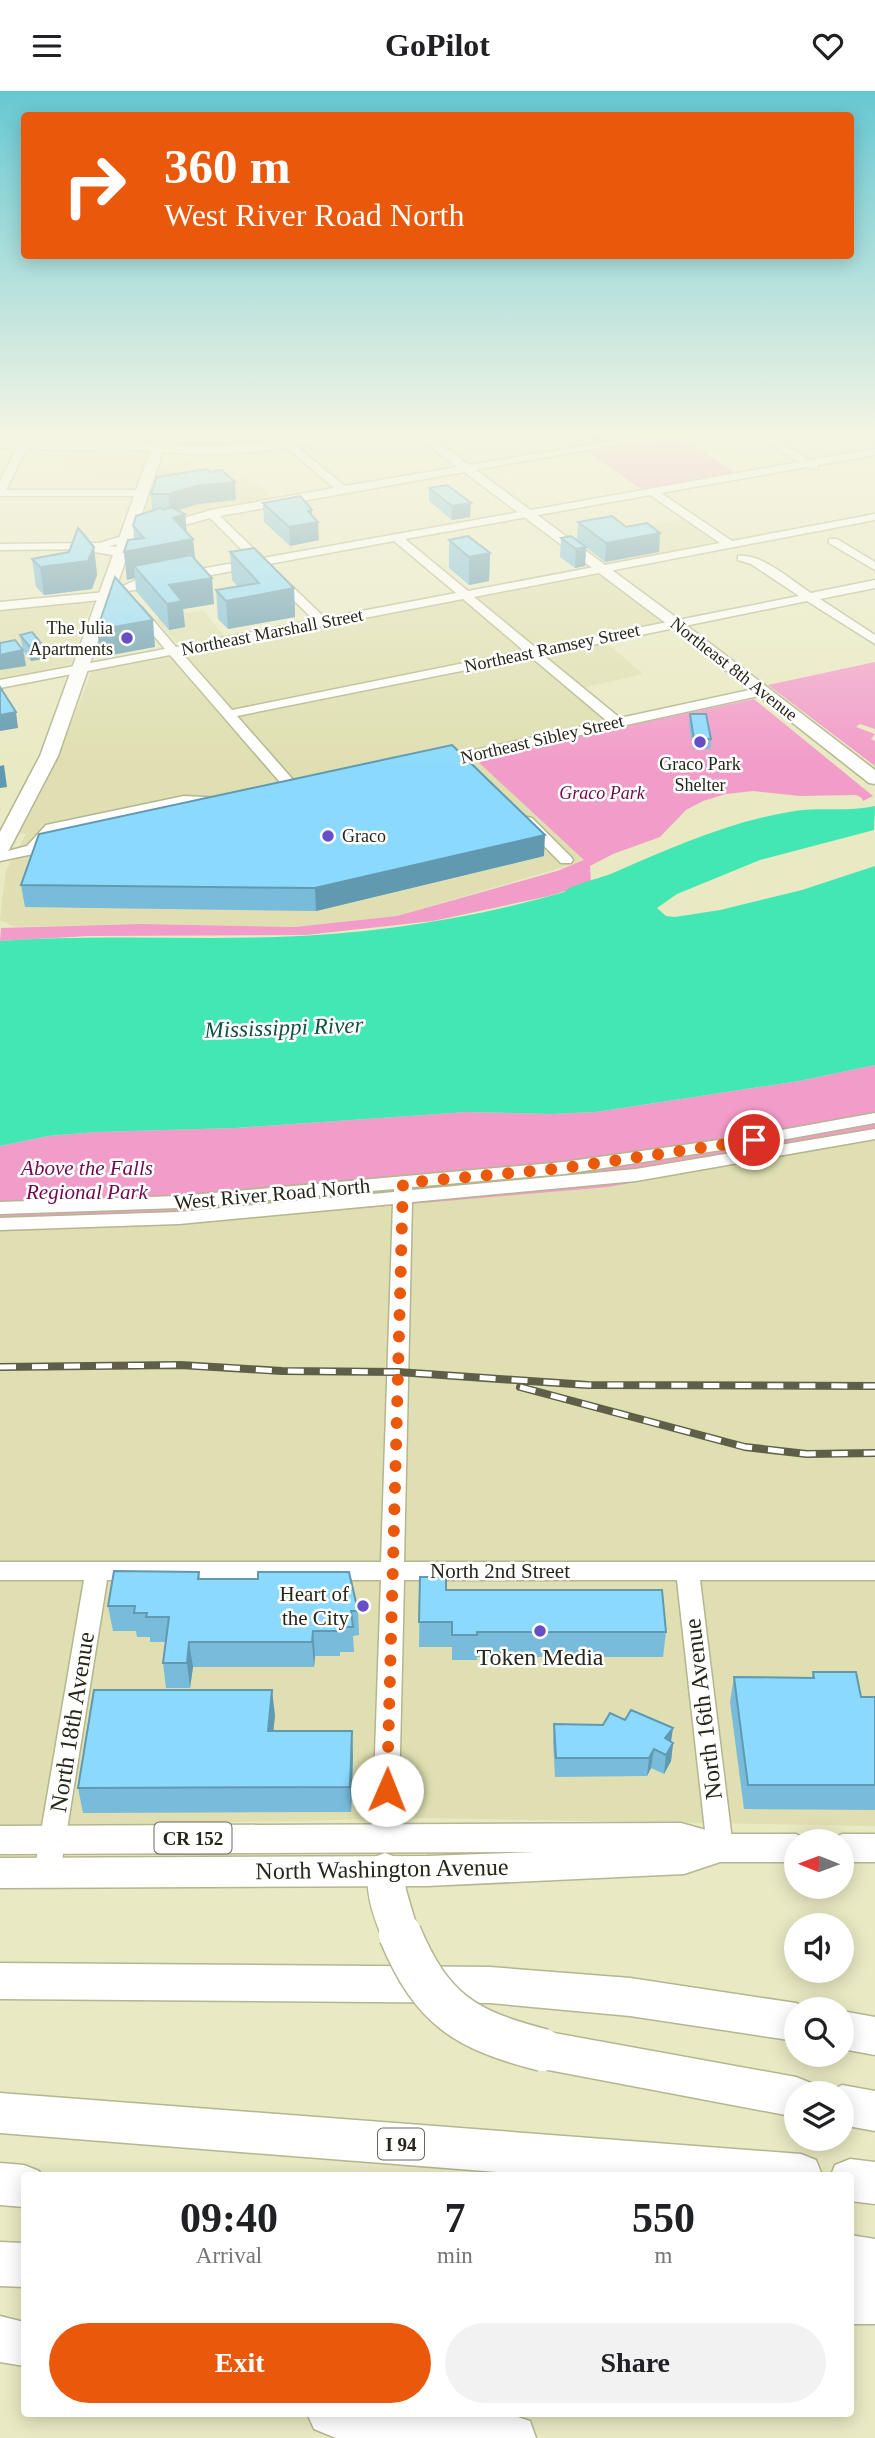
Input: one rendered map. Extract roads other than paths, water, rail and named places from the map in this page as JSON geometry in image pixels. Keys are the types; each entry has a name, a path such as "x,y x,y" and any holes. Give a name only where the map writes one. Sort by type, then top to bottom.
{"highway":[{"path":"385,1855 387,1890 400,1934 422,1983 442,2007 457,2019 481,2032 542,2050 784,2095"},
{"path":"0,1981 490,1985 643,1999 784,2020"},
{"path":"854,2032 875,2036"},
{"path":"854,2107 875,2111"},
{"name":"I 94","path":"0,2113 763,2172"},
{"path":"854,2180 875,2183"},
{"path":"0,2184 21,2186"},
{"path":"854,2258 875,2261"},
{"path":"0,2264 21,2265"},
{"path":"854,2302 875,2302"},
{"path":"0,2339 21,2343"},
{"path":"344,2417 418,2438"},
{"path":"403,2417 513,2438"}],"main road":[{"name":"Northeast 8th Avenue","path":"570,546 764,691 875,779"},
{"path":"87,547 116,551 123,547"},
{"path":"3,845 49,756 123,547"},
{"name":"North Washington Avenue","path":"0,1840 53,1838 385,1855 428,1871 684,1860 720,1848 784,1848"},
{"path":"854,1848 875,1848"},
{"name":"North Washington Avenue","path":"0,1873 47,1873 385,1855"}],"street":[{"path":"123,547 127,546"},
{"path":"245,546 323,622"},
{"path":"296,794 128,598 127,589 369,546"},
{"path":"407,546 616,722"},
{"name":"Northeast Marshall Street","path":"0,684 727,546"},
{"path":"840,546 875,567"},
{"path":"0,547 87,547"},
{"path":"742,558 755,562 875,640"},
{"name":"Northeast Ramsey Street","path":"229,714 535,652 679,627 875,584"},
{"name":"Northeast Ramsey Street","path":"812,599 875,590"},
{"path":"0,606 24,606 80,596 106,596"},
{"name":"Northeast Sibley Street","path":"422,766 764,691"},
{"path":"464,757 480,773"},
{"path":"0,857 29,851 36,846 45,831 51,828 184,800 237,804"},
{"path":"518,812 566,860"},
{"name":"West River Road North","path":"0,1208 179,1202 636,1175 870,1127"},
{"path":"385,1855 403,1190"},
{"name":"West River Road North","path":"0,1224 180,1218 403,1190"},
{"name":"North 16th Avenue","path":"687,1570 720,1848"},
{"name":"North 2nd Street","path":"0,1571 875,1571"},
{"name":"North 18th Avenue","path":"47,1873 97,1571"}],"water":[{"name":"Mississippi River","path":"875,806 874,830 760,860 677,894 657,908 666,916 675,917 720,910 802,890 875,866 875,1065 799,1081 596,1112 467,1112 236,1128 97,1132 48,1136 0,1146 0,941 276,937 385,929 493,910 564,892 725,828 771,815 815,809"}],"railway":[{"path":"0,1367 180,1365 282,1371 398,1372 588,1385 875,1386"},
{"path":"520,1387 745,1447 807,1454 875,1453"}],"place":[{"name":"The Julia Apartments","path":"127,638"},
{"name":"Graco Park Shelter","path":"700,742"},
{"name":"Graco","path":"328,836"},
{"name":"Heart of the City","path":"363,1606"},
{"name":"Token Media","path":"540,1631"}],"park label":[{"name":"Graco Park","path":"602,793"},
{"name":"Above the Falls Regional Park","path":"87,1180"}]}
